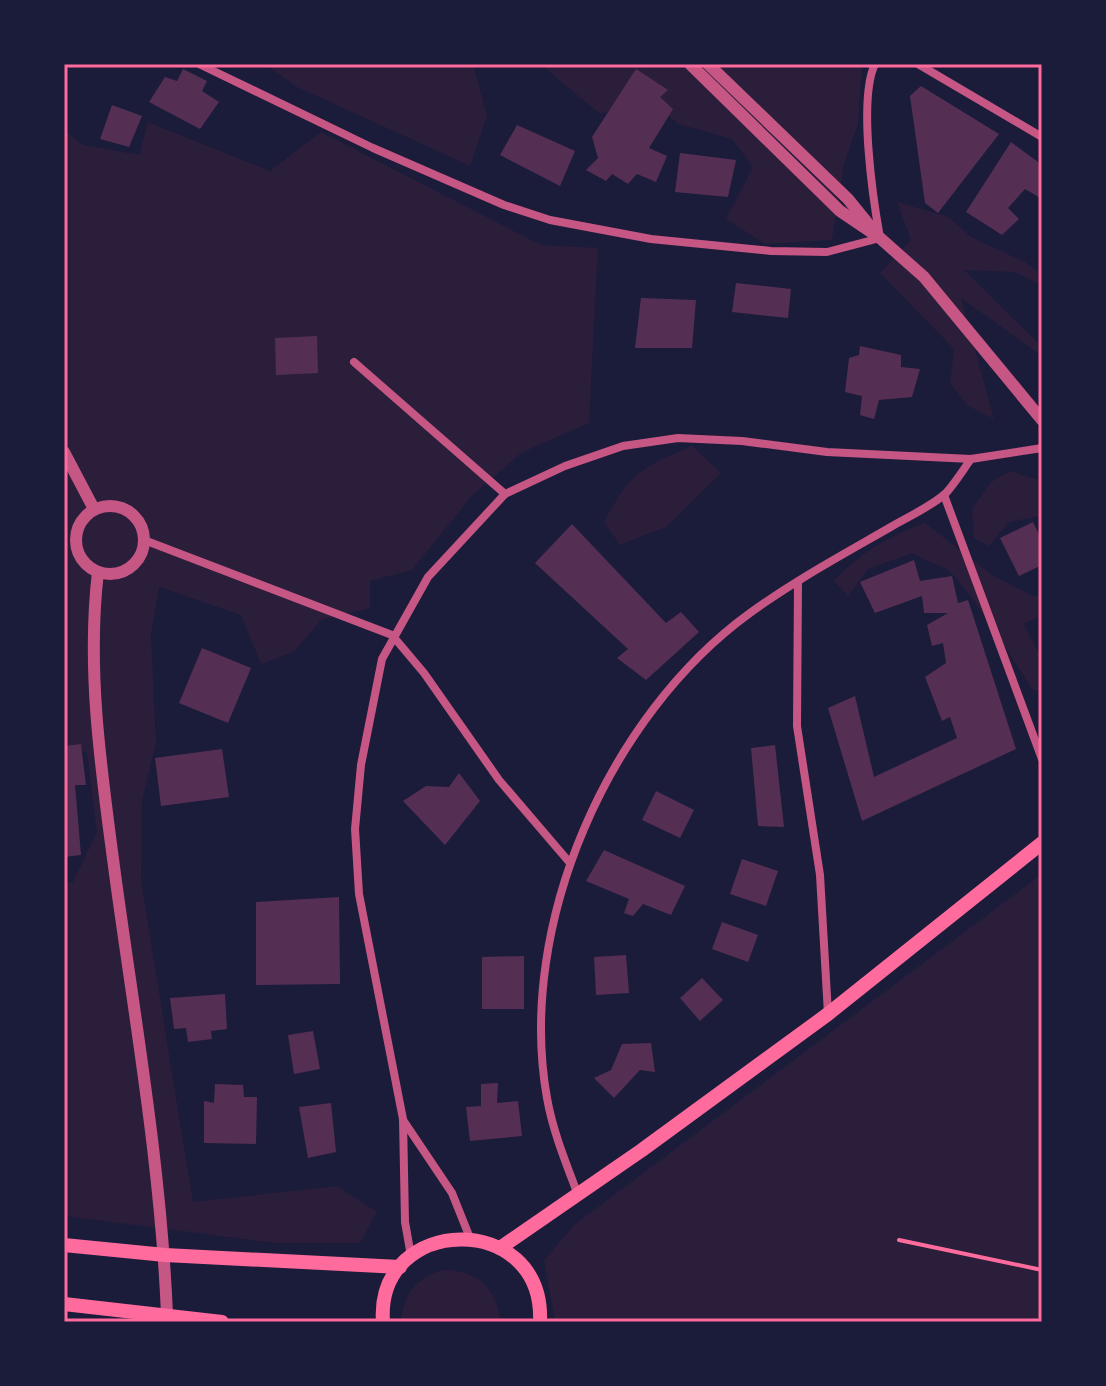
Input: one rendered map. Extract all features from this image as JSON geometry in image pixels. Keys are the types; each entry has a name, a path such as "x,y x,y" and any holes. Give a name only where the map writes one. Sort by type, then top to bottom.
{"main road":[{"path":"500,1248 828,1014 1042,843"},
{"path":"383,1322 384,1300 406,1261 439,1241 470,1238 513,1256 532,1281 540,1322"},
{"path":"64,1245 165,1255 406,1261"},
{"path":"64,1304 222,1322"}],"street":[{"path":"199,64 373,148 504,205 550,220 651,239 771,251 827,252 880,238"},
{"path":"690,64 840,211 880,238 924,277 1042,420"},
{"path":"708,64 848,199 880,238"},
{"path":"875,64 870,86 869,175 880,238"},
{"path":"918,64 1042,137"},
{"path":"354,362 505,494"},
{"path":"406,1261 403,1119 359,894 355,829 361,765 382,659 392,635 428,577 505,494 565,466 623,446 678,438 742,441 827,452 971,459 1042,448"},
{"path":"64,452 94,509"},
{"path":"578,1195 555,1136 543,1057 546,949 570,863 605,786 670,687 708,647 749,613 944,495 971,459"},
{"path":"944,495 1042,759"},
{"path":"121,508 133,515 142,526 144,540 135,564 111,574 98,572 79,555 75,542 84,517 94,509 121,508"},
{"path":"144,540 392,635 424,673 499,780 570,863"},
{"path":"98,572 93,623 99,742 165,1255 167,1315"},
{"path":"798,582 797,726 820,875 828,1014"},
{"path":"403,1119 452,1193 470,1238"}],"path":[{"path":"899,1240 1042,1270"}],"shaded area":[{"path":"265,64 473,64 487,116 470,166 297,87"},
{"path":"540,64 862,64 858,124 844,164 832,240 765,244 726,219 753,167 732,139 678,124 648,97 600,114"},
{"path":"148,122 270,171 321,132 541,245 598,248 589,423 521,453 471,497 412,570 370,581 370,608 321,620 294,652 261,664 241,615 159,587 151,634 156,743 142,801 141,881 193,1202 337,1186 377,1212 360,1243 275,1243 64,1216 64,884 73,882 97,832 87,753 64,744 64,130 83,145 139,155"},
{"path":"897,202 949,217 971,237 1025,262 1042,275 1042,285 1014,272 964,270 1042,347 1042,356 961,298 994,419 968,406 950,383 954,349 880,273 911,240"},
{"path":"692,446 721,473 666,527 620,545 604,522 621,493 649,466"},
{"path":"1010,471 1042,481 1042,520 1040,516 1009,522 989,546 974,538 972,509 991,482"},
{"path":"925,523 994,576 1035,597 1042,593 1042,615 1024,624 1042,660 1042,690 1033,690 965,589 946,569 913,553 868,569 848,596 834,581 875,546"},
{"path":"1042,874 1042,1322 555,1322 544,1260 574,1225"},
{"path":"441,1270 465,1273 482,1282 494,1299 500,1322 401,1322 404,1303 412,1289 424,1278"}],"building":[{"path":"183,69 207,81 202,91 219,102 200,129 149,102 165,77 177,81"},
{"path":"636,69 668,90 660,97 673,109 649,148 667,156 656,182 637,174 628,184 612,174 606,181 586,170 598,158 592,137"},
{"path":"921,86 999,134 938,213 925,203 910,96"},
{"path":"112,105 142,116 129,147 100,139"},
{"path":"517,125 575,151 560,186 500,155"},
{"path":"1011,142 1042,165 1042,199 1025,189 1008,208 1019,219 1002,235 966,212"},
{"path":"680,153 736,160 728,197 675,192"},
{"path":"736,283 791,289 788,318 732,312"},
{"path":"641,298 696,300 692,348 635,348"},
{"path":"317,336 318,373 276,375 275,338"},
{"path":"860,346 901,355 901,367 920,369 912,397 879,400 874,419 860,415 862,396 845,392 849,358 859,355"},
{"path":"1033,522 1042,541 1042,565 1019,576 1000,538"},
{"path":"572,524 666,623 681,612 699,632 646,680 617,658 628,649 535,563"},
{"path":"914,560 920,581 952,576 958,603 968,600 1016,749 862,821 828,708 855,696 874,777 957,738 950,717 942,721 925,677 946,663 943,643 932,646 927,625 948,613 924,613 922,596 875,613 860,582"},
{"path":"202,648 251,668 228,723 179,703"},
{"path":"81,744 86,785 75,785 81,855 64,857 64,746"},
{"path":"775,745 784,827 758,826 751,748"},
{"path":"222,749 229,797 161,806 155,758"},
{"path":"459,773 480,801 445,845 403,801 426,786 449,787"},
{"path":"656,791 694,810 680,838 642,820"},
{"path":"604,850 685,886 671,915 643,904 633,916 624,913 629,899 586,881"},
{"path":"742,859 778,871 766,906 730,894"},
{"path":"339,897 340,984 256,985 256,902"},
{"path":"722,922 758,935 748,962 712,949"},
{"path":"626,955 629,993 596,995 594,957"},
{"path":"524,956 524,1009 482,1009 482,957"},
{"path":"702,978 723,1000 700,1021 680,998"},
{"path":"225,994 227,1029 211,1031 212,1039 188,1042 186,1028 174,1029 170,998"},
{"path":"313,1031 320,1069 294,1074 288,1035"},
{"path":"651,1043 655,1072 640,1070 614,1098 594,1078 611,1070 622,1044"},
{"path":"498,1083 497,1103 518,1101 522,1136 470,1141 466,1107 481,1106 481,1084"},
{"path":"215,1084 243,1085 244,1097 257,1097 256,1144 204,1143 204,1101 214,1103"},
{"path":"331,1103 336,1152 308,1158 299,1107"}]}
